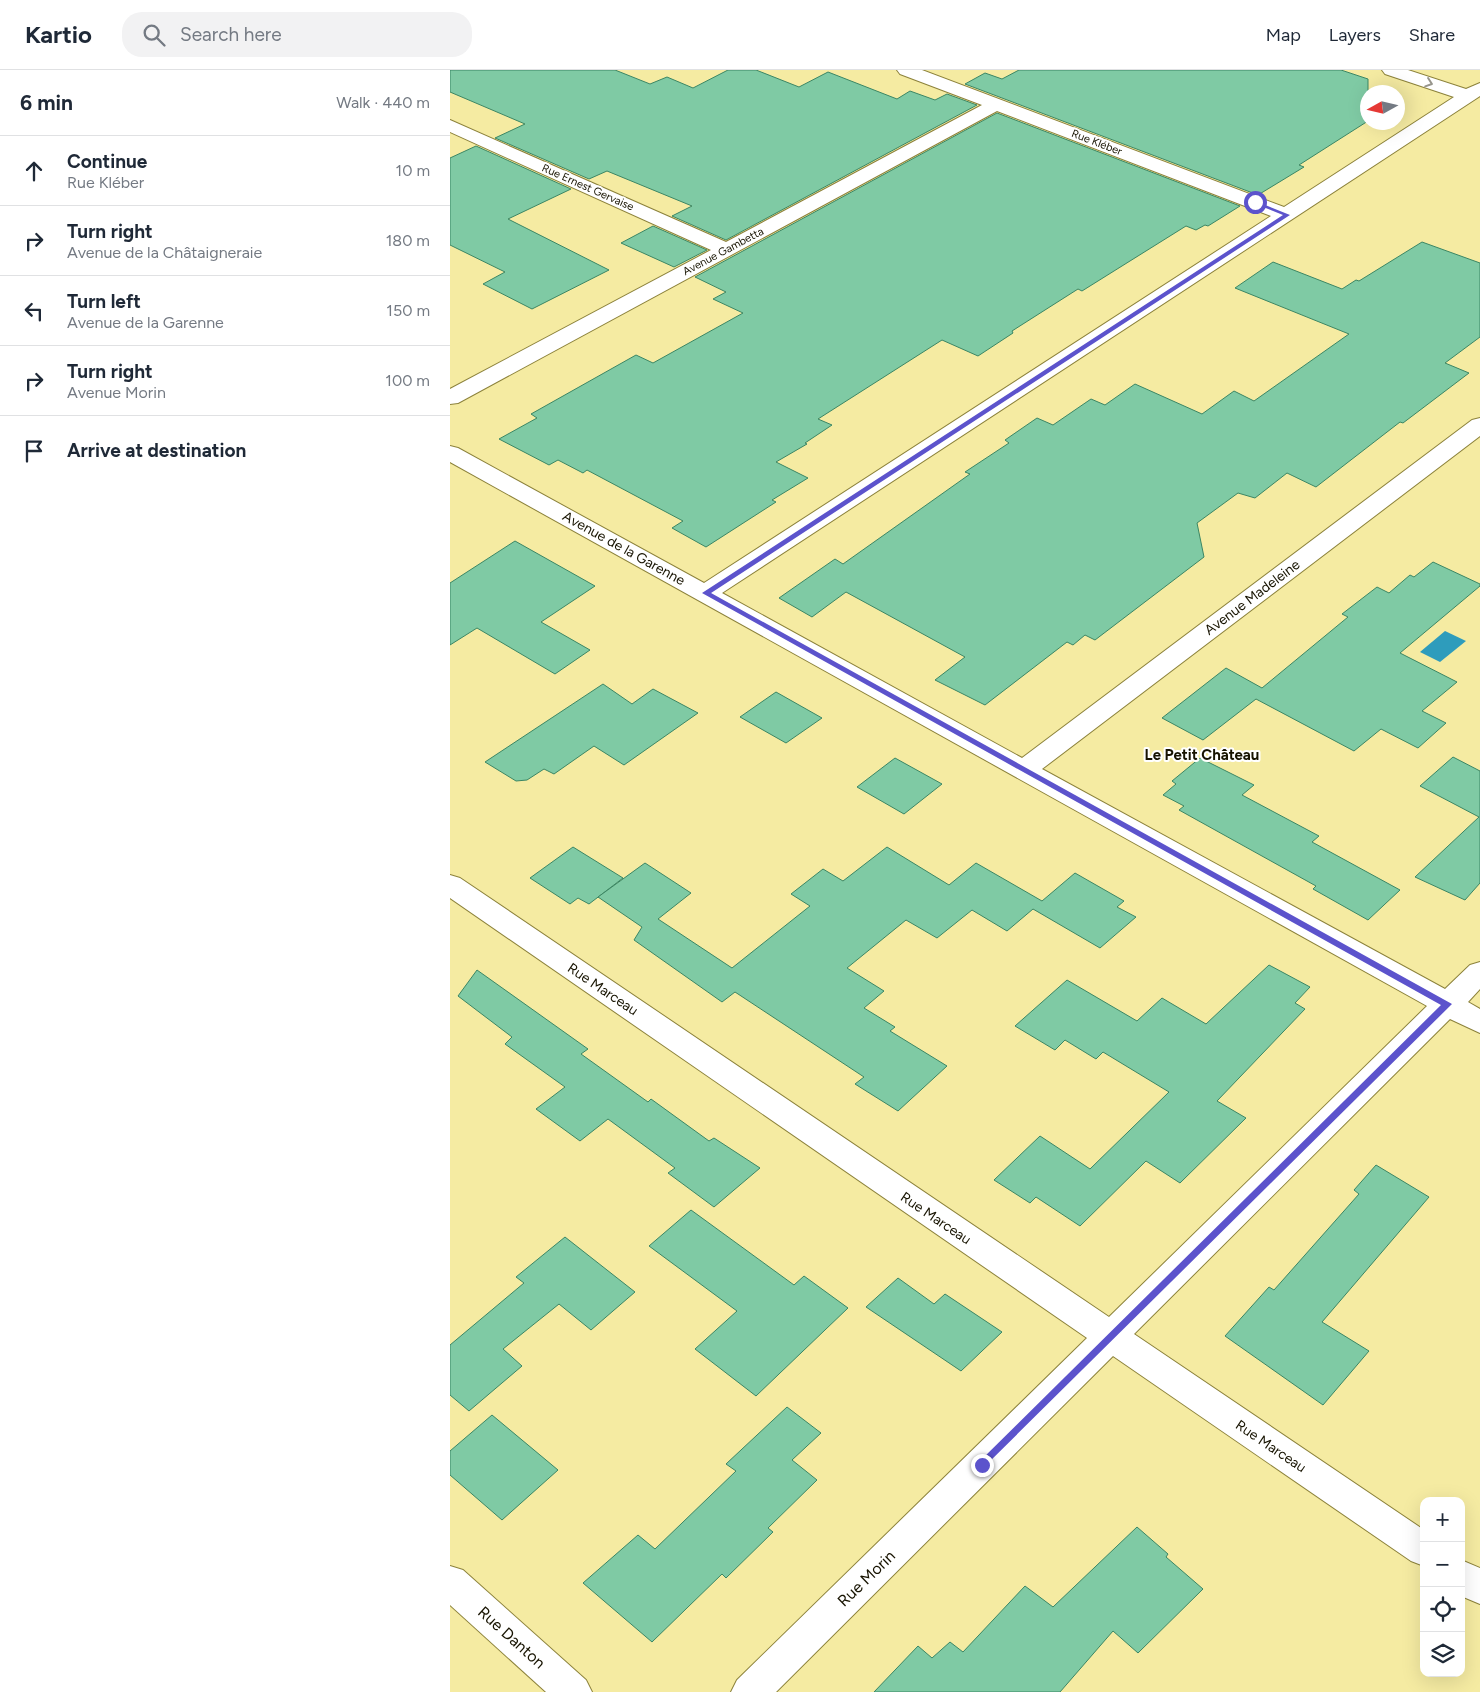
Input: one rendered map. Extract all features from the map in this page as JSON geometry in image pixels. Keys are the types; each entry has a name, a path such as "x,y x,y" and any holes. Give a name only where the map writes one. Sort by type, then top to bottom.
{"street":[{"name":"Rue Kléber","path":"906,70 1287,215"},
{"path":"1391,70 1474,92"},
{"path":"706,593 1474,92"},
{"name":"Avenue Gambetta","path":"450,398 997,104"},
{"name":"Rue Ernest Gervaise","path":"450,125 725,249"},
{"name":"Avenue Madeleine","path":"1024,770 1480,425"},
{"name":"Avenue de la Garenne","path":"450,452 1480,1022"},
{"name":"Rue Marceau","path":"450,885 1420,1547"},
{"name":"Rue Morin","path":"750,1692 1480,972"},
{"path":"1465,1579 1480,1588"},
{"name":"Rue Danton","path":"450,1582 573,1692"}],"water":[{"path":"1445,631 1466,641 1440,662 1420,652"}],"building":[{"path":"450,70 615,70 650,84 667,77 693,88 728,70 756,70 799,87 828,72 897,99 910,91 935,100 947,94 977,105 726,240 672,216 692,206 607,171 589,179 495,138 525,124 450,92"},
{"path":"1019,70 1341,70 1368,79 1368,85 1360,85 1360,126 1299,165 1304,167 1258,195 965,84 985,73 1002,79"},
{"path":"997,113 1240,206 1208,226 1205,225 1196,230 1186,226 1082,291 1078,289 1012,331 1013,333 978,356 942,340 818,419 832,425 805,443 807,444 776,462 808,478 772,500 776,502 706,547 672,528 683,521 587,470 583,473 558,460 549,465 499,439 537,418 531,414 636,355 653,363 743,313 713,299 726,292 695,277"},
{"path":"476,146 571,189 508,219 609,270 532,309 483,284 505,272 450,245 450,158"},
{"path":"653,226 707,250 674,267 621,243"},
{"path":"1422,242 1480,263 1480,337 1445,363 1469,373 1403,423 1400,422 1316,487 1287,473 1255,498 1238,493 1197,523 1204,557 1095,640 1085,635 1073,645 1067,642 985,705 935,680 965,657 846,592 812,617 779,598 835,559 843,564 970,474 965,472 1009,443 1005,440 1037,418 1053,425 1091,399 1105,405 1135,384 1202,414 1234,391 1254,401 1349,334 1235,288 1273,262 1342,289 1356,280 1359,281"},
{"path":"515,541 595,586 541,622 590,650 555,674 477,628 450,645 450,583"},
{"path":"1433,562 1480,584 1480,586 1400,653 1457,682 1422,711 1446,723 1418,748 1381,729 1354,751 1256,699 1203,740 1162,718 1226,668 1262,688 1348,617 1342,614 1377,587 1389,593 1410,575 1414,577"},
{"path":"603,684 632,704 653,689 698,713 624,765 594,746 554,774 544,769 527,780 516,781 485,762"},
{"path":"776,692 822,718 786,743 740,717"},
{"path":"1453,757 1480,771 1480,883 1465,900 1415,877 1479,817 1420,786"},
{"path":"895,758 942,784 904,814 857,787"},
{"path":"1200,758 1254,785 1242,795 1319,836 1312,842 1400,890 1368,920 1313,889 1316,886 1179,810 1184,806 1163,795 1176,784 1172,781"},
{"path":"573,847 623,878 589,904 578,898 570,904 530,878"},
{"path":"887,847 949,885 976,863 1042,901 1075,873 1124,901 1117,907 1136,917 1100,948 1033,909 1007,931 972,910 937,938 906,920 847,968 884,991 864,1008 895,1027 890,1031 947,1066 898,1111 855,1084 864,1077 735,992 722,1002 634,940 642,927 598,897 645,863 691,893 658,919 732,968 810,906 791,894 823,869 843,881"},
{"path":"1269,965 1310,987 1295,1003 1305,1009 1217,1101 1246,1118 1180,1183 1146,1161 1080,1226 1036,1197 1030,1203 994,1180 1040,1136 1090,1169 1169,1092 1103,1052 1096,1059 1065,1040 1055,1050 1015,1026 1067,980 1137,1021 1162,998 1206,1024"},
{"path":"477,970 588,1049 581,1054 648,1102 651,1099 709,1141 714,1138 760,1168 714,1207 668,1173 675,1168 608,1119 580,1141 536,1109 565,1087 505,1044 512,1037 458,996"},
{"path":"1376,1165 1429,1197 1322,1322 1369,1351 1323,1405 1225,1336 1269,1287 1274,1290 1359,1194 1354,1190"},
{"path":"691,1210 794,1285 804,1276 848,1308 756,1396 695,1349 737,1311 649,1246"},
{"path":"565,1237 635,1292 591,1330 559,1304 503,1349 522,1366 469,1411 450,1395 450,1345 524,1283 516,1277"},
{"path":"898,1278 934,1304 945,1294 1002,1332 961,1371 866,1307"},
{"path":"787,1407 821,1433 792,1460 817,1480 768,1528 773,1532 726,1578 722,1574 652,1642 583,1583 638,1535 655,1549 736,1471 726,1464"},
{"path":"492,1415 558,1470 502,1520 450,1475 450,1451"},
{"path":"1137,1527 1168,1554 1166,1557 1203,1589 1138,1653 1113,1631 1060,1692 874,1692 918,1646 932,1658 950,1642 963,1652 1025,1586 1053,1607"}],"district":[{"name":"Le Petit Château","path":"1202,755"}],"route":[{"path":"982,1465 1447,1004 706,593 1287,215 1255,202"}]}
